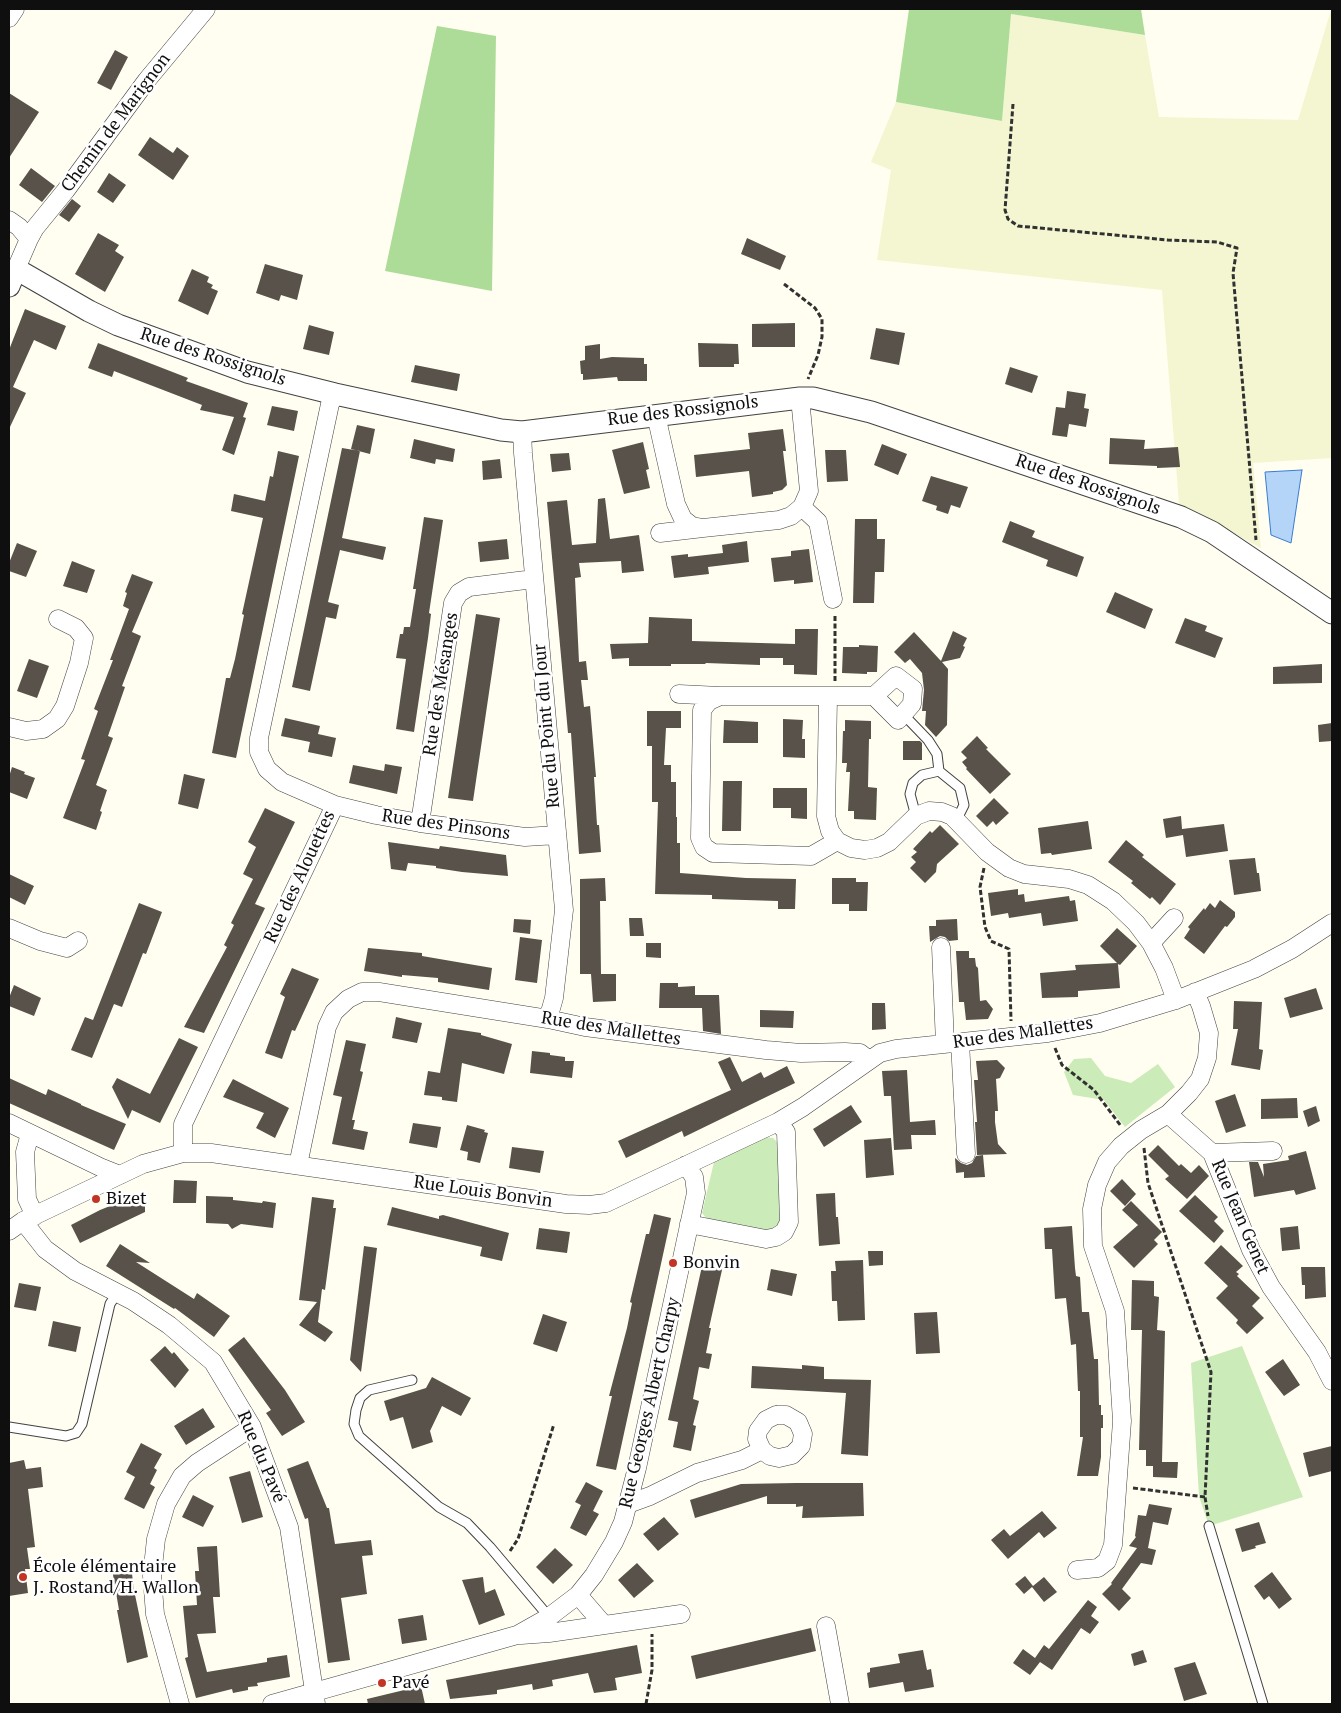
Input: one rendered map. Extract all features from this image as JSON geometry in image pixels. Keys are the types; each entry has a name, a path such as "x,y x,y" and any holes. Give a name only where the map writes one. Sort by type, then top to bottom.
{"street":[{"path":"9,18 15,9"},
{"name":"Chemin de Marignon","path":"12,277 28,238 35,228 66,190 147,80 206,9"},
{"path":"9,220 19,227 28,238"},
{"name":"Rue des Rossignols","path":"12,277 118,325 247,372 334,394 501,430 522,432 800,398 814,398 871,412 1167,512 1212,532 1332,612"},
{"name":"Rue des Alouettes","path":"183,1153 183,1124 335,805 282,782 267,769 259,752 259,738 330,404 334,394"},
{"path":"660,533 779,520 791,516 802,506 809,491 800,398"},
{"path":"656,415 676,504 683,519 692,526 703,528"},
{"name":"Rue du Point du Jour","path":"522,432 564,910 554,998 548,1020"},
{"path":"802,506 818,522 833,599"},
{"name":"Rue des Mésanges","path":"420,823 453,603 459,594 469,587 534,579"},
{"path":"9,727 26,731 43,729 57,719 65,706 79,663 84,638 76,628 58,619"},
{"path":"679,694 720,696 874,696 896,676 913,689 912,704 898,720 874,696"},
{"path":"720,696 709,701 702,710 700,838 704,847 713,853 811,856 837,841"},
{"path":"831,697 826,816 830,831 837,841 851,848 865,850 877,848 889,842 916,816 929,811 942,812 952,816 987,852 1009,868 1024,874 1069,878 1088,885 1113,901 1136,923 1151,944 1164,968 1176,1000"},
{"name":"Rue des Pinsons","path":"335,805 420,823 525,837 557,835"},
{"path":"1151,944 1174,918"},
{"name":"Rue des Mallettes","path":"298,1166 327,1028 334,1012 348,999 362,992 379,992 585,1027 766,1050 801,1053 860,1053 869,1060 880,1052 896,1049 1048,1033 1100,1023 1176,1000 1254,969 1292,949 1332,922"},
{"path":"9,928 40,941 67,948 78,941"},
{"path":"940,947 966,1154"},
{"path":"1077,1570 1098,1568 1107,1561 1113,1545 1122,1421 1115,1311 1093,1246 1092,1209 1097,1185 1107,1162 1121,1146 1136,1134 1168,1114 1189,1093 1200,1078 1207,1058 1208,1033 1196,992"},
{"name":"Rue Louis Bonvin","path":"298,1166 566,1204 588,1205 606,1203 778,1122 804,1107 869,1060"},
{"name":"Rue Jean Genet","path":"1168,1114 1212,1153 1251,1250 1270,1287 1317,1352 1332,1381"},
{"path":"689,1224 766,1239 776,1237 784,1232 789,1222 786,1132 778,1122"},
{"path":"9,1123 120,1175"},
{"name":"Rue du Pavé","path":"30,1134 25,1152 26,1199 22,1223 45,1249 75,1271 117,1293 169,1325 213,1362 252,1427 289,1527 315,1698"},
{"path":"1212,1153 1273,1151"},
{"path":"22,1223 143,1164 183,1153 210,1153 298,1166"},
{"name":"Rue Georges Albert Charpy","path":"517,1635 549,1617 578,1595 594,1575 614,1542 623,1522 639,1459 696,1193 694,1177 686,1165"},
{"path":"180,1704 155,1614 152,1576 156,1539 166,1504 182,1476 197,1463 252,1427"},
{"path":"628,1504 650,1496 697,1473 742,1460 762,1450"},
{"path":"578,1595 604,1625"},
{"path":"272,1704 315,1698 517,1635 549,1633 682,1614"},
{"path":"826,1626 840,1704"}],"lane":[{"path":"903,714 928,740 937,754 939,771 960,788 964,805 956,821"},
{"path":"916,816 910,794 913,784 922,775 939,771"},
{"path":"9,1427 66,1436 76,1433 82,1424 110,1304 117,1293"},
{"path":"412,1380 369,1390 360,1398 354,1424 359,1436 439,1507 467,1523 549,1617"},
{"path":"1209,1526 1263,1704"}],"path":[{"path":"1013,104 1005,210 1008,219 1018,226 1168,240 1217,242 1237,248 1233,273 1258,563"},
{"path":"784,284 815,308 822,319 822,337 818,355 800,398"},
{"path":"831,697 836,612 833,599"},
{"path":"987,852 980,887 985,927 991,941 1009,949 1011,1037"},
{"path":"1048,1033 1062,1065 1094,1090 1136,1134 1148,1183 1211,1372 1205,1497 1209,1526"},
{"path":"502,1562 518,1539 554,1424"},
{"path":"1118,1486 1205,1497"},
{"path":"646,1704 652,1670 651,1618"}],"green space":[{"path":"909,9 1141,9 1145,35 1011,14 1002,121 896,102"},
{"path":"1330,13 1332,13 1332,458 1253,463 1261,548 1179,504 1162,290 877,260 891,170 871,162 896,102 1002,121 1011,14 1145,35 1159,117 1298,120"},
{"path":"437,26 496,36 492,291 385,271"},
{"path":"1091,1058 1105,1076 1131,1083 1158,1064 1175,1087 1125,1127 1104,1100 1073,1095 1064,1072 1074,1059"},
{"path":"766,1137 773,1138 778,1143 780,1221 775,1228 766,1232 708,1220 702,1213 714,1162"},
{"path":"1242,1346 1303,1497 1209,1526 1199,1496 1191,1363"}],"water":[{"path":"1302,470 1291,543 1271,535 1265,472"}],"building":[{"path":"115,50 128,57 111,90 97,83"},
{"path":"9,93 39,112 9,158"},
{"path":"150,137 173,153 177,147 189,156 173,180 138,155"},
{"path":"31,168 55,186 42,202 19,185"},
{"path":"109,173 126,185 113,203 97,192"},
{"path":"72,199 81,206 69,222 59,215"},
{"path":"98,233 119,245 115,251 124,257 105,292 75,274"},
{"path":"747,238 786,256 780,270 741,254"},
{"path":"265,264 303,275 297,300 281,295 279,301 256,293"},
{"path":"192,269 209,277 207,282 213,285 211,288 218,291 208,315 178,301"},
{"path":"25,309 66,326 56,350 34,340 13,387 26,393 9,429 9,350"},
{"path":"795,323 795,347 752,347 752,324"},
{"path":"309,325 334,332 329,355 303,349"},
{"path":"876,328 905,333 899,365 870,359"},
{"path":"98,343 188,378 186,381 248,403 243,417 246,418 234,455 222,450 234,417 200,410 202,405 114,371 112,377 88,368"},
{"path":"698,343 738,344 739,364 734,364 734,367 699,367"},
{"path":"600,344 600,359 612,357 644,358 644,364 647,364 647,381 618,381 617,377 583,380 580,361 585,360 585,346"},
{"path":"415,365 460,374 457,391 411,382"},
{"path":"1010,367 1038,376 1032,393 1005,384"},
{"path":"1067,391 1086,394 1084,408 1089,409 1086,427 1069,424 1067,437 1052,435 1056,407 1065,408"},
{"path":"272,406 298,411 294,431 267,425"},
{"path":"357,425 375,429 370,454 351,449"},
{"path":"783,429 786,451 783,451 787,485 782,490 773,492 773,494 752,497 749,471 696,477 694,455 750,449 748,433"},
{"path":"1110,438 1145,440 1144,449 1178,447 1180,467 1157,468 1157,466 1109,464"},
{"path":"414,439 455,449 453,462 436,459 435,464 410,458"},
{"path":"643,442 649,469 646,470 650,488 624,494 612,450"},
{"path":"882,444 907,454 898,475 874,465"},
{"path":"342,448 360,451 342,538 386,547 383,560 340,550 328,602 339,605 336,619 326,617 310,691 292,687"},
{"path":"825,450 846,450 848,481 827,482"},
{"path":"278,451 299,456 236,758 212,753 226,678 230,678 235,659 244,615 242,614 263,518 231,511 234,494 265,501 270,476 273,477"},
{"path":"569,453 571,470 552,472 550,454"},
{"path":"500,459 502,478 483,480 482,461"},
{"path":"931,476 968,487 960,508 951,505 948,514 936,510 937,506 922,501"},
{"path":"605,498 610,539 639,535 644,571 622,573 621,561 579,563 581,577 575,578 579,662 586,661 588,680 581,680 584,707 590,706 596,777 594,777 597,825 599,825 601,852 579,854 571,733 568,733 547,502 567,500 572,545 596,543 598,499"},
{"path":"424,517 443,520 414,732 396,729 406,659 396,658 400,634 403,634 404,627 410,627 416,589 413,589"},
{"path":"855,519 877,519 877,539 885,539 884,572 875,572 874,603 853,603"},
{"path":"1010,521 1035,531 1032,537 1084,557 1077,577 1046,566 1048,560 1002,542"},
{"path":"507,539 509,559 480,562 478,542"},
{"path":"747,541 749,562 708,567 709,574 674,578 671,556 688,554 688,557 723,553 722,545"},
{"path":"17,543 37,551 26,577 9,571 9,563"},
{"path":"809,549 813,582 794,584 794,580 774,582 771,558 791,556 791,551"},
{"path":"72,561 95,570 87,593 63,586"},
{"path":"132,574 153,582 132,632 141,636 122,686 125,687 108,736 113,738 96,785 107,790 96,830 63,818 85,760 81,759 98,711 94,709 113,660 110,660 129,609 123,606 127,593 125,592"},
{"path":"1115,592 1153,609 1145,629 1106,612"},
{"path":"476,614 500,618 473,801 448,798"},
{"path":"649,617 692,619 692,641 795,644 795,629 818,629 817,675 794,674 794,665 783,665 783,658 760,658 760,665 706,663 671,664 671,666 629,666 629,658 612,659 610,644 648,643"},
{"path":"1185,618 1207,626 1205,631 1223,638 1215,658 1175,643"},
{"path":"953,631 967,638 960,658 942,662 948,669 947,725 936,737 925,725 926,711 922,711 924,690 922,673 910,659 905,663 894,652 914,632 941,661"},
{"path":"859,645 878,646 877,672 867,672 867,674 842,673 843,647 859,647"},
{"path":"29,659 49,666 37,698 17,691"},
{"path":"1322,664 1322,683 1273,684 1273,667"},
{"path":"647,711 681,711 681,728 666,728 664,765 671,765 671,782 676,782 677,843 680,843 680,873 746,878 796,879 795,909 778,909 778,901 712,899 712,895 655,894 658,802 652,802 652,746 647,746"},
{"path":"285,718 320,726 318,734 336,738 332,757 308,752 310,742 281,736"},
{"path":"783,719 803,720 802,739 805,739 805,758 783,757"},
{"path":"724,720 758,722 758,743 723,743"},
{"path":"845,720 871,721 868,787 877,788 876,820 854,819 854,811 848,811 850,772 846,772 847,763 842,763"},
{"path":"1332,723 1332,741 1319,742 1318,725"},
{"path":"977,736 988,748 986,749 1011,774 990,794 966,769 962,762 967,758 961,752"},
{"path":"903,741 920,741 922,743 922,760 903,760"},
{"path":"385,764 402,767 397,794 349,783 353,765 384,771"},
{"path":"12,767 35,778 27,799 9,792 9,777"},
{"path":"184,774 205,779 198,809 178,804"},
{"path":"723,781 742,781 741,831 722,831"},
{"path":"773,788 807,788 807,819 791,818 791,808 773,808"},
{"path":"994,798 1009,813 996,825 993,821 987,827 976,816"},
{"path":"265,808 295,822 255,904 265,908 204,1033 184,1027 227,947 224,945 234,925 231,923 253,879 243,874 256,847 248,842"},
{"path":"1181,816 1182,829 1224,824 1228,851 1186,857 1183,835 1166,838 1163,819"},
{"path":"1088,821 1092,849 1052,855 1051,853 1041,854 1038,828"},
{"path":"940,825 959,844 937,864 936,872 925,883 910,868 916,862 911,857 917,852 913,849 930,831 932,833"},
{"path":"1126,840 1144,855 1142,857 1176,884 1160,905 1152,897 1150,899 1131,883 1133,881 1108,862"},
{"path":"388,842 439,849 440,846 506,855 508,876 462,872 436,868 436,866 408,863 406,871 391,869"},
{"path":"1255,858 1261,891 1234,895 1229,860"},
{"path":"9,874 34,886 25,905 9,897"},
{"path":"605,878 606,901 600,901 601,974 580,974 580,879"},
{"path":"832,878 856,878 856,882 868,882 867,911 849,911 849,904 832,904"},
{"path":"1018,889 1018,895 1024,894 1025,902 1069,896 1070,901 1075,900 1078,921 1043,926 1041,913 1009,918 1008,913 991,916 988,893"},
{"path":"1220,900 1235,912 1235,917 1227,927 1225,926 1204,954 1184,938 1190,929 1188,927 1204,908 1205,910 1210,903 1215,908"},
{"path":"139,903 162,912 146,954 143,953 122,1007 114,1004 92,1058 71,1050 85,1017 93,1020"},
{"path":"629,918 642,918 644,936 630,936"},
{"path":"514,919 531,920 530,934 513,932"},
{"path":"957,919 958,940 949,941 945,937 940,936 930,942 929,926 936,926 936,920"},
{"path":"1117,928 1137,946 1120,965 1118,964 1120,988 1078,991 1078,997 1042,998 1040,973 1076,970 1075,965 1117,963 1100,946"},
{"path":"520,937 542,940 537,983 515,980"},
{"path":"646,943 661,943 661,958 646,957"},
{"path":"368,948 422,953 422,956 492,968 489,990 438,982 438,978 402,975 402,977 364,971"},
{"path":"956,951 969,951 969,958 975,958 978,968 980,1001 986,1000 993,1009 988,1019 966,1020 964,1002 959,1002"},
{"path":"292,968 319,979 295,1031 292,1030 282,1059 265,1053 285,997 280,994"},
{"path":"591,974 616,974 616,1001 593,1002"},
{"path":"660,983 678,983 678,987 695,986 695,995 719,995 721,1034 703,1031 702,1008 659,1008"},
{"path":"14,985 41,998 34,1016 9,1006 9,998"},
{"path":"1316,988 1323,1009 1290,1018 1284,998"},
{"path":"1234,1001 1262,1002 1259,1049 1263,1050 1260,1070 1231,1065 1238,1029 1233,1029"},
{"path":"872,1003 885,1003 886,1029 872,1030"},
{"path":"760,1010 794,1011 793,1028 760,1027"},
{"path":"396,1017 422,1023 417,1043 392,1038"},
{"path":"448,1028 481,1033 481,1035 512,1044 504,1074 462,1063 457,1102 442,1100 442,1097 424,1095 428,1071 440,1073"},
{"path":"179,1038 198,1047 160,1123 132,1110 128,1119 112,1087 117,1078 150,1094"},
{"path":"346,1040 366,1044 360,1071 363,1072 352,1120 355,1120 353,1129 368,1132 364,1150 332,1144 342,1097 333,1095"},
{"path":"532,1051 550,1053 550,1055 565,1057 565,1061 574,1061 572,1078 530,1073"},
{"path":"730,1057 742,1082 761,1072 764,1078 787,1066 795,1083 684,1137 682,1131 626,1158 618,1141 731,1090 718,1062"},
{"path":"997,1060 1005,1068 1000,1078 996,1079 998,1111 995,1111 995,1122 998,1144 1007,1154 977,1155 974,1080 978,1080 976,1061"},
{"path":"907,1070 910,1122 935,1120 936,1135 911,1135 912,1149 894,1150 891,1096 884,1096 882,1071"},
{"path":"9,1078 46,1095 48,1089 126,1124 114,1150 9,1103"},
{"path":"233,1079 289,1108 275,1138 256,1128 264,1113 223,1097"},
{"path":"1235,1094 1246,1126 1226,1133 1215,1101"},
{"path":"1297,1098 1298,1118 1261,1119 1261,1099"},
{"path":"851,1105 862,1122 824,1147 813,1129"},
{"path":"1316,1106 1320,1121 1308,1127 1303,1111"},
{"path":"413,1123 441,1127 437,1148 409,1143"},
{"path":"467,1125 485,1130 484,1132 488,1133 480,1163 467,1160 468,1152 460,1150"},
{"path":"891,1138 894,1175 866,1178 864,1140"},
{"path":"1158,1145 1179,1166 1181,1164 1191,1173 1199,1165 1209,1176 1187,1199 1165,1179 1169,1176 1148,1155"},
{"path":"512,1147 544,1151 540,1173 509,1168"},
{"path":"1306,1151 1316,1189 1296,1195 1294,1190 1254,1197 1249,1162 1258,1162 1264,1177 1263,1164 1289,1160 1288,1156"},
{"path":"983,1155 985,1177 964,1178 964,1172 956,1173 955,1158 967,1165 972,1163 976,1156"},
{"path":"1122,1179 1136,1194 1125,1206 1110,1191"},
{"path":"174,1180 197,1181 196,1203 173,1203"},
{"path":"835,1193 840,1244 819,1246 816,1194"},
{"path":"140,1194 145,1212 80,1243 71,1225 100,1210"},
{"path":"1195,1195 1218,1217 1214,1221 1224,1231 1214,1243 1179,1211"},
{"path":"206,1196 233,1197 233,1200 276,1203 273,1228 241,1224 232,1229 228,1224 206,1223"},
{"path":"312,1197 334,1200 333,1208 336,1208 325,1290 322,1289 318,1322 333,1332 325,1342 299,1325 317,1302 299,1300"},
{"path":"1131,1201 1162,1232 1154,1240 1158,1244 1134,1268 1113,1247 1138,1225 1122,1210"},
{"path":"392,1207 439,1219 439,1216 443,1215 509,1233 502,1261 480,1256 482,1247 387,1225"},
{"path":"654,1214 671,1218 616,1470 596,1466 612,1396 609,1396 627,1328 632,1303 630,1302 646,1234 649,1234"},
{"path":"1072,1226 1076,1276 1080,1277 1082,1312 1089,1312 1094,1359 1098,1359 1099,1405 1101,1405 1101,1415 1103,1415 1103,1428 1101,1428 1101,1457 1098,1476 1077,1476 1083,1437 1080,1437 1080,1391 1078,1391 1076,1344 1071,1345 1066,1298 1055,1299 1052,1249 1045,1249 1044,1228"},
{"path":"1298,1226 1300,1249 1282,1251 1280,1228"},
{"path":"539,1228 570,1232 567,1253 536,1249"},
{"path":"120,1244 150,1263 136,1262 194,1299 197,1293 230,1316 214,1337 175,1308 106,1266"},
{"path":"1221,1245 1243,1266 1236,1272 1239,1274 1237,1276 1260,1298 1252,1306 1264,1318 1247,1334 1236,1323 1238,1320 1216,1298 1228,1286 1204,1263"},
{"path":"364,1246 377,1248 361,1372 350,1360"},
{"path":"868,1251 883,1251 883,1265 869,1266"},
{"path":"704,1257 724,1261 709,1328 711,1328 706,1353 712,1354 709,1369 699,1367 693,1399 699,1401 693,1425 696,1426 691,1451 673,1447 678,1422 668,1420"},
{"path":"863,1260 865,1320 838,1321 837,1301 832,1301 831,1271 836,1271 835,1261"},
{"path":"1301,1267 1325,1267 1326,1297 1305,1299 1305,1285 1302,1285"},
{"path":"771,1269 797,1274 792,1296 767,1290"},
{"path":"1132,1280 1154,1281 1154,1296 1159,1297 1157,1330 1165,1331 1162,1462 1178,1462 1177,1478 1153,1477 1153,1466 1146,1466 1146,1450 1139,1450 1142,1330 1131,1330"},
{"path":"19,1283 41,1287 36,1311 14,1307"},
{"path":"937,1312 940,1353 916,1354 914,1313"},
{"path":"543,1314 567,1322 557,1352 533,1344"},
{"path":"53,1321 81,1327 76,1352 48,1346"},
{"path":"244,1337 285,1390 305,1422 282,1436 266,1413 271,1410 228,1350"},
{"path":"165,1346 172,1354 174,1352 189,1370 175,1388 150,1360"},
{"path":"1283,1359 1300,1385 1284,1396 1265,1372"},
{"path":"802,1365 824,1367 824,1379 871,1380 868,1456 841,1454 846,1393 751,1388 752,1366 802,1369"},
{"path":"432,1377 471,1398 461,1416 442,1406 430,1431 433,1442 412,1449 403,1417 390,1421 384,1401 426,1388"},
{"path":"203,1408 215,1427 186,1445 174,1426"},
{"path":"141,1443 162,1454 154,1468 157,1470 150,1484 155,1487 144,1509 124,1499 135,1477 126,1472"},
{"path":"1332,1446 1332,1471 1309,1477 1303,1453"},
{"path":"24,1460 26,1469 41,1467 43,1487 28,1489 35,1547 27,1548 30,1569 25,1569 28,1593 9,1596 9,1463"},
{"path":"308,1461 327,1508 329,1508 335,1544 371,1540 373,1555 362,1556 367,1594 341,1598 350,1660 328,1663 308,1518 305,1519 287,1469"},
{"path":"250,1471 263,1517 242,1523 229,1477"},
{"path":"586,1482 603,1491 593,1511 599,1514 586,1536 570,1528 581,1505 575,1502"},
{"path":"863,1483 864,1516 802,1518 803,1506 796,1507 796,1504 767,1504 767,1496 695,1518 690,1500 741,1484"},
{"path":"193,1495 214,1506 203,1527 182,1517"},
{"path":"1149,1504 1172,1508 1168,1525 1153,1522 1148,1548 1156,1550 1152,1565 1141,1563 1122,1589 1131,1598 1119,1611 1102,1594 1112,1584 1137,1548 1129,1546 1136,1537 1138,1515 1146,1516"},
{"path":"1042,1511 1057,1528 1044,1538 1039,1532 1008,1559 991,1540 1004,1529 1010,1536"},
{"path":"664,1517 679,1534 658,1551 643,1534"},
{"path":"1259,1522 1266,1543 1242,1552 1235,1529"},
{"path":"217,1546 220,1597 213,1597 216,1633 197,1634 207,1672 267,1662 267,1658 287,1655 290,1677 257,1683 258,1686 248,1687 248,1690 233,1693 232,1689 196,1698 185,1658 188,1657 183,1606 197,1605 195,1571 199,1571 197,1547"},
{"path":"555,1548 573,1565 553,1584 536,1567"},
{"path":"637,1563 654,1581 634,1598 618,1580"},
{"path":"131,1566 148,1657 127,1663 117,1610 119,1610 112,1569"},
{"path":"1272,1572 1292,1599 1279,1609 1269,1596 1264,1600 1254,1586"},
{"path":"1025,1576 1033,1586 1044,1577 1057,1592 1044,1602 1032,1587 1024,1594 1015,1584"},
{"path":"483,1577 485,1593 495,1589 505,1615 479,1625 462,1580"},
{"path":"1088,1600 1097,1607 1091,1616 1099,1622 1090,1634 1081,1628 1052,1670 1040,1662 1030,1675 1013,1663 1023,1649 1035,1658 1044,1645 1049,1649"},
{"path":"423,1615 427,1640 402,1644 398,1619"},
{"path":"811,1628 816,1651 696,1679 691,1656"},
{"path":"637,1645 642,1673 615,1678 617,1690 594,1693 588,1673 552,1680 553,1686 533,1690 532,1684 497,1690 497,1694 450,1699 446,1680"},
{"path":"923,1650 927,1670 931,1669 934,1687 905,1692 903,1682 869,1688 867,1673 870,1672 870,1668 900,1663 898,1654"},
{"path":"1143,1650 1147,1662 1134,1666 1131,1654"},
{"path":"1195,1662 1207,1694 1184,1701 1174,1668"},
{"path":"421,1686 425,1704 368,1704 367,1699"}],"place":[{"name":"Bizet","path":"96,1199"},
{"name":"Bonvin","path":"673,1263"},
{"name":"École élémentaire J. Rostand/H. Wallon","path":"23,1577"},
{"name":"Pavé","path":"382,1683"}]}
